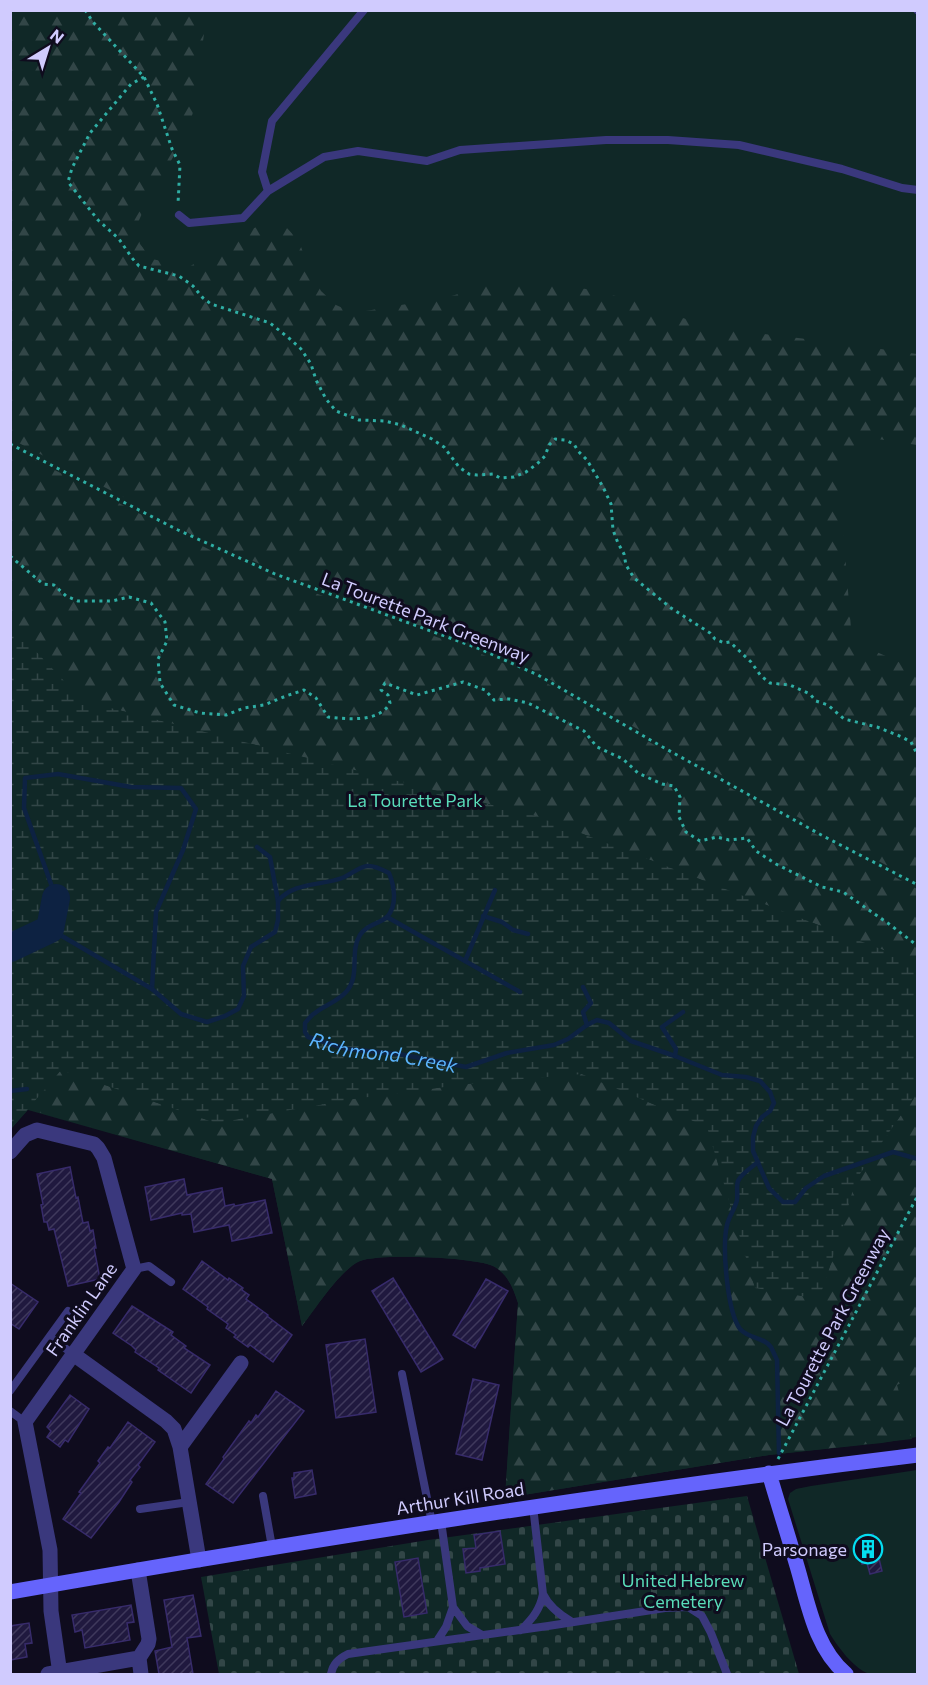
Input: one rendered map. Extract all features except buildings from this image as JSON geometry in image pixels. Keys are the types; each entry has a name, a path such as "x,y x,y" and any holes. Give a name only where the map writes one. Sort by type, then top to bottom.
{"street":[{"name":"Franklin Lane","path":"10,1152 25,1135 37,1130 87,1141 98,1148 104,1158 134,1269 26,1422"},
{"path":"73,1354 166,1420 174,1430 180,1447 199,1560"},
{"path":"180,1447 241,1363"},
{"path":"26,1422 50,1550 51,1611 56,1674 139,1658"},
{"name":"Arthur Kill Road","path":"10,1592 272,1547 533,1506 918,1455"},
{"path":"772,1473 813,1618 823,1645 833,1661 846,1674"},
{"path":"138,1570 149,1639 139,1658 141,1674"}],"lane":[{"path":"268,191 262,172 272,121 364,10"},
{"path":"179,215 189,223 243,218 268,191 324,157 358,151 427,161 460,150 616,140 668,140 739,145 842,169 902,188 918,190"},
{"path":"134,1269 150,1266 171,1281"},
{"path":"10,1391 68,1311"},
{"path":"50,1337 73,1354"},
{"path":"402,1374 453,1607 467,1626 483,1635"},
{"path":"10,1411 26,1422"},
{"path":"263,1496 272,1547"},
{"path":"140,1509 189,1502"},
{"path":"520,1630 535,1614 543,1594 533,1506"},
{"path":"543,1594 550,1606 573,1622"},
{"path":"437,1641 446,1627 453,1607"},
{"path":"331,1674 333,1666 348,1654 665,1608 688,1607 702,1616 727,1674"}],"path":[{"path":"85,10 93,22 144,77 157,104 172,149 180,165 179,215"},
{"path":"144,77 131,84 90,134 72,168 68,183 98,220 119,238 139,266 179,276 211,304 270,323 301,349 311,364 326,399 336,411 359,420 385,421 401,425 432,439 444,447 459,467 469,474 477,476 493,474 500,478 514,477 537,464 545,456 549,445 555,438 574,444 587,460 611,504 613,530 633,578 671,608 710,633 715,639 724,643 730,642 770,683 790,685 810,694 816,701 828,705 844,719 877,727 902,737 911,742 918,756"},
{"name":"La Tourette Park Greenway","path":"10,444 178,530 275,574 480,649 538,675 825,837 918,885"},
{"path":"10,556 43,584 54,585 66,596 78,601 112,602 129,597 151,603 165,622 167,641 158,659 160,682 174,705 200,713 226,715 244,708 264,705 304,690 316,698 328,717 353,719 375,715 387,708 390,703 388,695 381,690 385,683 417,695 463,682 484,690 494,700 509,699 528,703 584,731 597,747 623,759 638,773 662,784 675,786 680,797 679,818 686,832 700,841 717,837 729,840 747,837 756,851 776,864 822,887 843,892 918,946"},
{"name":"La Tourette Park Greenway","path":"772,1473 918,1195"}],"green space":[{"path":"10,11 207,11 194,109 186,135 148,200 136,227 140,244 152,259 189,267 249,229 271,224 286,227 299,241 308,267 321,291 336,305 354,313 448,297 499,282 541,282 633,300 720,329 917,354 917,445 878,439 853,446 842,454 838,466 852,641 917,670 917,882 526,666 281,573 190,534 170,521 11,439"},
{"name":"La Tourette Park","path":"11,11 917,11 917,1437 769,1455 505,1498 518,1303 509,1282 498,1269 483,1263 448,1258 386,1257 360,1261 345,1272 302,1326 272,1179 28,1110 11,1129"},
{"path":"10,447 257,572 467,648 534,676 712,778 917,889 917,963 539,817 83,701 11,625"},
{"path":"11,625 83,701 539,817 917,963 917,1092 855,1181 842,1230 819,1299 755,1288 707,1127 582,1074 475,1083 353,1099 216,1123 61,1070 11,1129"},
{"path":"61,1070 216,1123 353,1099 475,1083 582,1074 707,1127 755,1287 819,1299 842,1230 855,1181 917,1092 917,1375 897,1385 912,1439 769,1455 505,1498 518,1303 503,1273 483,1263 448,1258 386,1257 360,1261 345,1272 302,1326 272,1179 28,1109"},
{"path":"917,1470 917,1674 874,1675 864,1672 853,1663 830,1634 788,1499 790,1493 796,1489"},
{"name":"United Hebrew Cemetery","path":"747,1496 799,1674 219,1674 201,1577 428,1540"}],"waterway":[{"name":"Richmond Creek","path":"56,898 24,808 25,778 58,774 131,787 181,788 196,809 183,850 156,912 152,989 181,1014 207,1022 238,1009 244,996 243,966 251,947 275,932 278,920 278,901 284,895 299,887 334,881 358,869 373,866 389,873 393,889 393,907 387,917 360,935 355,949 353,979 350,986 346,992 305,1023 305,1032 308,1037 347,1049 399,1054 466,1067 507,1053 554,1045 568,1039 597,1020 609,1023 631,1041 722,1075 760,1081 770,1092 774,1103 756,1126 753,1151 769,1188 783,1202 795,1202 806,1188 824,1176 893,1152 918,1159"},
{"path":"257,847 270,857 278,901"},
{"path":"465,961 495,890"},
{"name":"Richmond Creek","path":"10,948 50,929 56,898"},
{"path":"483,916 502,922 513,930 528,934"},
{"path":"387,917 520,992"},
{"path":"50,929 152,989"},
{"path":"583,987 591,1003 583,1012 587,1025"},
{"path":"675,1056 676,1049 662,1027 683,1012"},
{"path":"10,1091 27,1089"},
{"path":"758,1162 738,1181 737,1200 727,1225 725,1263 732,1308 740,1329 768,1344 777,1360 779,1453"}],"place":[{"name":"Parsonage","path":"868,1549"}]}
